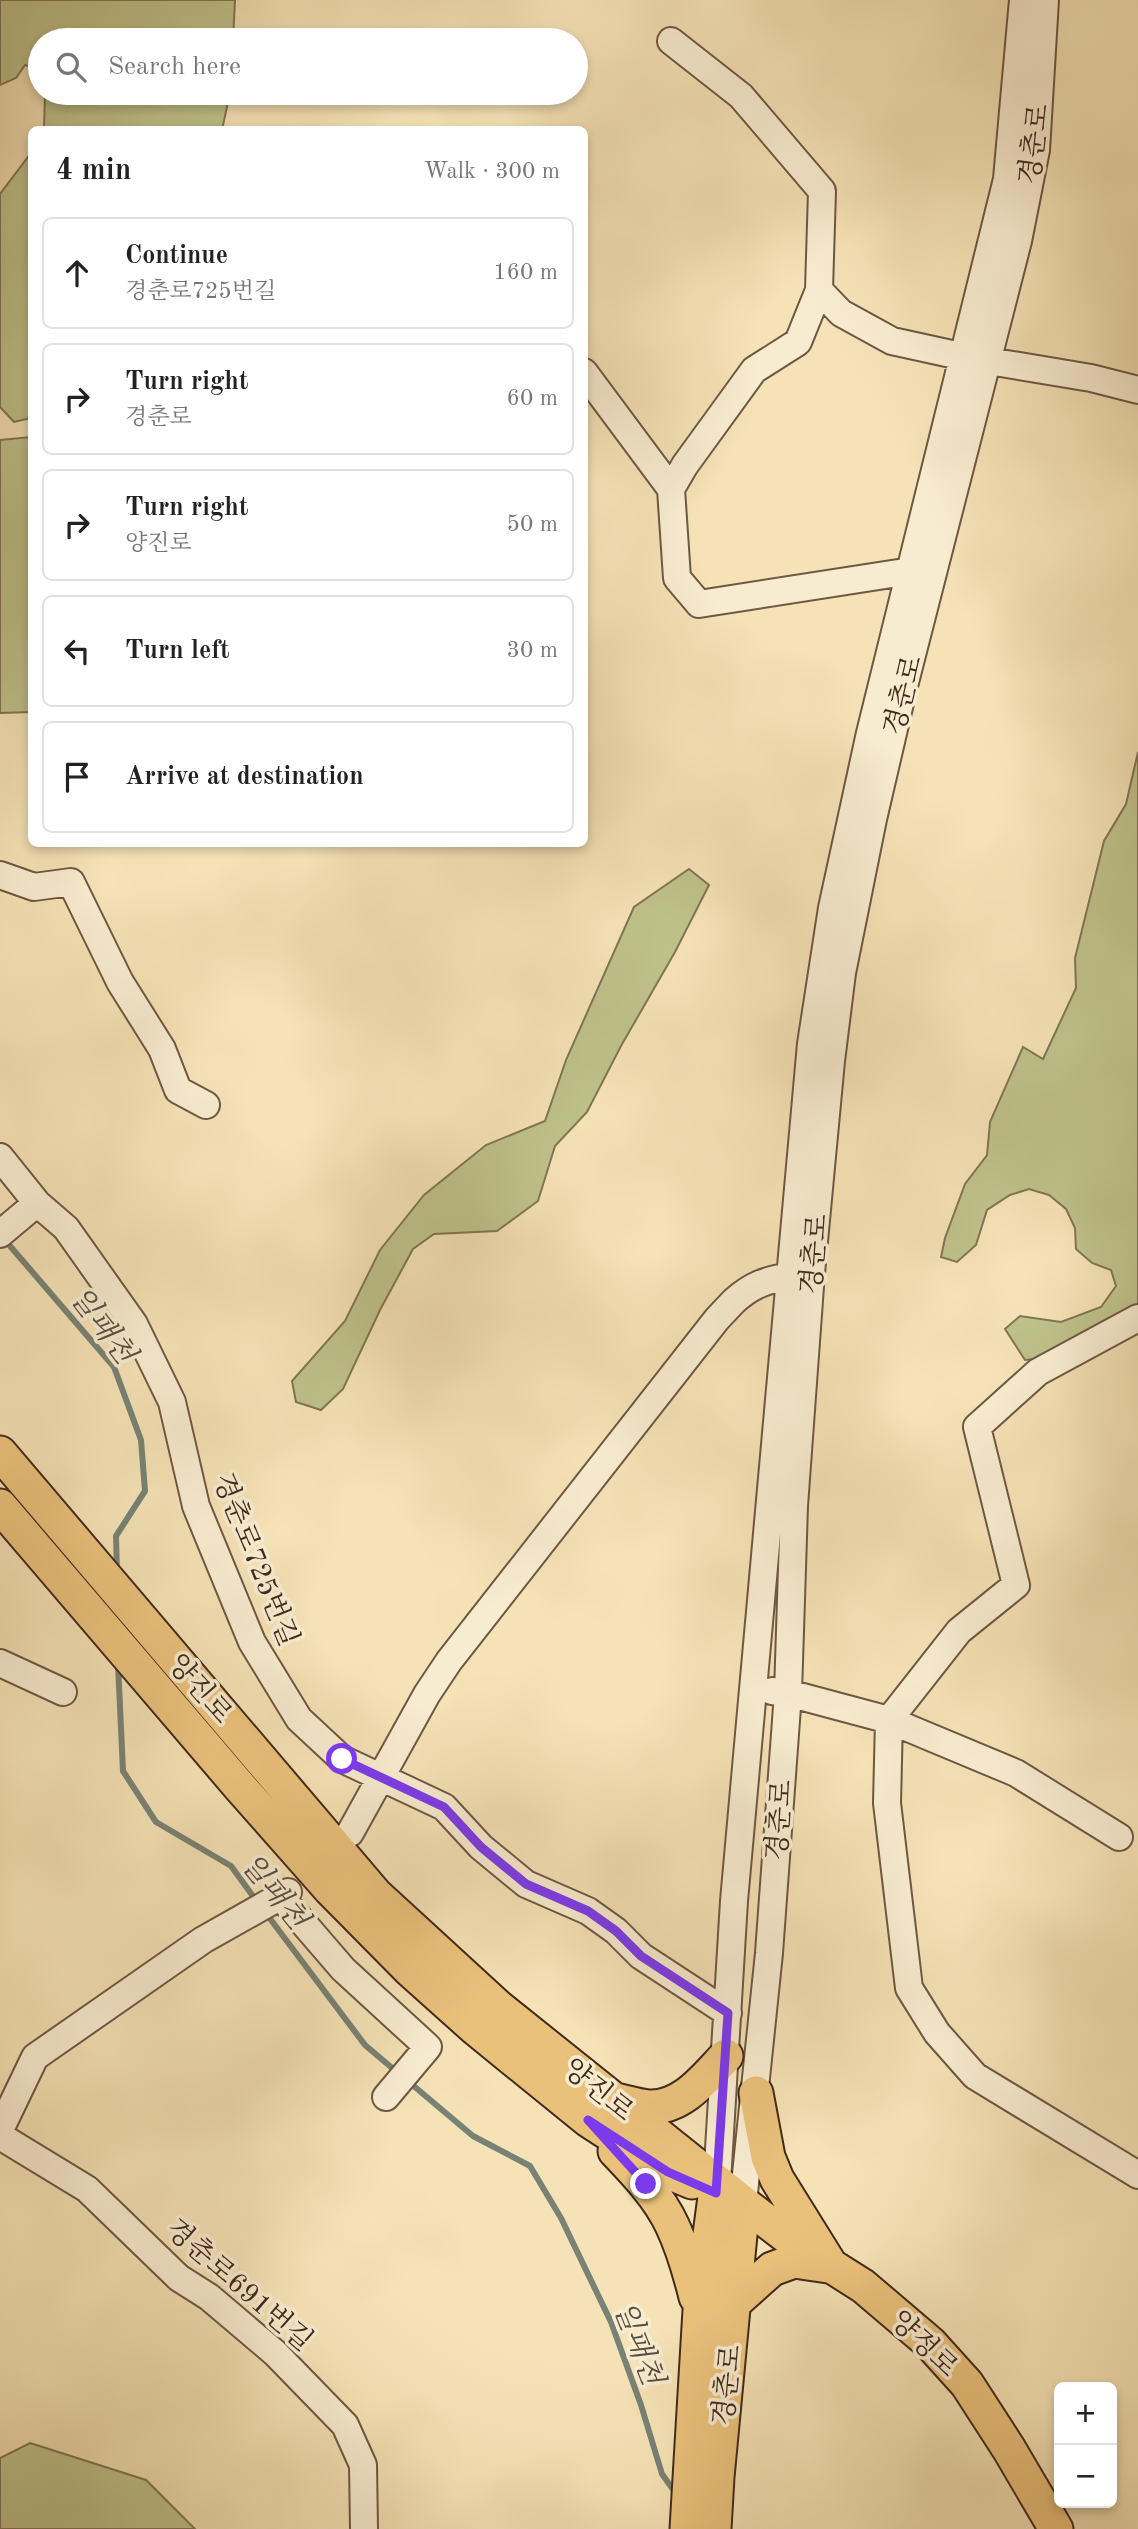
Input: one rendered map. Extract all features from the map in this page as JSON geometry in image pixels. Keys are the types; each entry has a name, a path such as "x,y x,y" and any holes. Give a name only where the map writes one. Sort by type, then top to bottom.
{"main road":[{"name":"양진로","path":"0,1453 376,1895 668,2172 725,2193"},
{"name":"양진로","path":"0,1506 153,1688 331,1890 410,1970 476,2029 600,2110"},
{"path":"700,2310 687,2262 671,2223 600,2110 675,2103 700,2084 726,2056"},
{"path":"756,2093 768,2157 778,2179 831,2266"},
{"name":"양정로","path":"725,2193 798,2245 863,2286 930,2343 967,2384 1056,2529"},
{"name":"경춘로","path":"714,2529 734,2303 725,2193"},
{"name":"경춘로","path":"687,2529 700,2310 725,2193"},
{"path":"734,2303 772,2269 794,2261 831,2266"}],"street":[{"name":"경춘로","path":"725,2193 756,2093 788,1693 794,1506 811,1273 842,973 873,819 903,690 968,443 976,358 1007,179 1023,0"},
{"name":"경춘로","path":"725,2193 726,2056 734,1901 811,1044 832,908 870,733 911,571 976,358 1018,240 1036,150 1045,0"},
{"path":"671,41 741,96 822,191 819,290 798,342 754,370 685,465 671,489"},
{"path":"819,290 841,313 892,341 1091,378 1138,390"},
{"path":"588,377 671,489 677,578 699,604 911,571"},
{"path":"0,875 34,887 71,882 120,982 162,1049 178,1090 206,1105"},
{"name":"경춘로725번길","path":"0,1157 33,1207 66,1228 134,1324 172,1402 196,1506 252,1642 299,1719 342,1759 444,1807 481,1847 526,1884 588,1911 616,1931 641,1956 728,2013"},
{"path":"0,1234 33,1207"},
{"path":"350,1833 427,1694 449,1661 717,1319 750,1287 765,1280 790,1276"},
{"path":"1138,1318 1038,1372 977,1427 1016,1585 959,1631 889,1720 887,1803 909,1988 937,2033 975,2076 1138,2175"},
{"path":"0,1663 63,1692"},
{"path":"753,1690 788,1693 889,1720 1016,1773 1119,1837"},
{"path":"0,2130 35,2057 204,1940 284,1894 343,1969 428,2047 390,2092"},
{"name":"경춘로691번길","path":"0,2136 87,2189 180,2278 209,2297 275,2353 345,2425 363,2465 364,2529"}],"green space":[{"path":"0,0 235,0 234,28 28,28 28,66 25,65 16,78 0,85"},
{"path":"45,105 227,105 223,126 44,126"},
{"path":"28,157 28,419 14,422 0,407 0,194"},
{"path":"28,437 28,712 0,713 0,440"},
{"path":"1138,752 1138,1305 1050,1357 1025,1360 1005,1329 1020,1316 1061,1322 1101,1307 1116,1286 1111,1270 1092,1263 1076,1249 1075,1228 1066,1209 1049,1195 1029,1189 1010,1195 987,1210 976,1245 957,1262 941,1257 945,1238 965,1184 987,1155 990,1122 1023,1047 1043,1059 1076,988 1075,958 1104,841 1126,804"},
{"path":"689,869 709,885 587,1112 555,1146 538,1201 497,1231 434,1234 413,1249 380,1310 343,1389 321,1410 296,1402 292,1381 345,1321 380,1250 424,1195 486,1145 545,1121 566,1060 634,907"},
{"path":"30,2443 146,2480 195,2529 0,2529 0,2458"}],"waterway":[{"name":"일패천","path":"4,1239 114,1367 141,1440 145,1491 116,1536 117,1573"},
{"name":"일패천","path":"118,1664 123,1771 156,1822 231,1866 258,1903"},
{"name":"일패천","path":"265,1912 365,2045 398,2073"},
{"name":"일패천","path":"409,2082 473,2136 530,2166 561,2218 611,2322 662,2474 677,2495"}],"route":[{"path":"342,1759 444,1807 481,1847 526,1884 588,1911 616,1931 641,1956 728,2013 716,2193 668,2172 588,2120 646,2184"}]}
